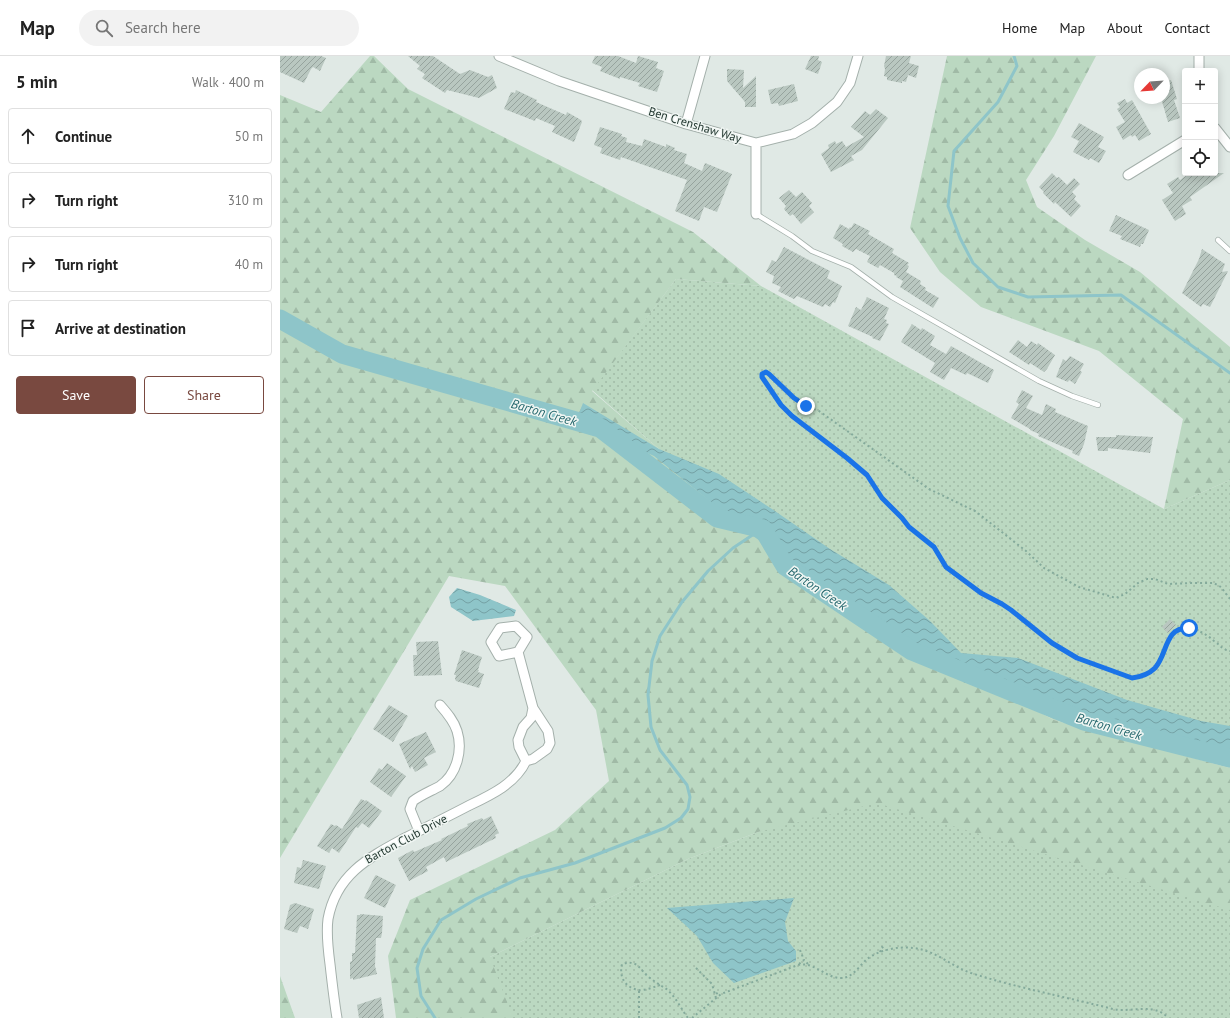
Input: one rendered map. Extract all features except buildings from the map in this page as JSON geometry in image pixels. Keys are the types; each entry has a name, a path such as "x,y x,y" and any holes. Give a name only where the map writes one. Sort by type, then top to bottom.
{"street":[{"name":"Ben Crenshaw Way","path":"499,56 559,81 686,124 756,143 793,134 812,123 837,102 850,83 858,56"},
{"path":"686,124 705,56"},
{"path":"1198,68 1199,56"},
{"path":"1218,132 1230,147"},
{"path":"1128,175 1182,142"},
{"path":"756,143 756,214"},
{"name":"Barton Club Drive","path":"337,1018 327,941 328,920 333,900 345,880 362,863 373,855 493,794 511,781 523,768 526,761 533,759 547,749 550,743 548,731 533,708 518,652"},
{"path":"419,831 410,810 413,801 440,785 448,778 454,771 460,749 457,731 453,721 440,705"},
{"path":"526,761 518,740 524,727 531,718 533,708"}],"lane":[{"path":"756,214 792,236 812,251 850,267 892,297 1039,381 1072,396 1098,405"},
{"path":"1218,240 1230,251"}],"path":[{"path":"1230,599 1221,587 1214,583 1168,584 1147,579 1138,582 1125,594 1116,598 1079,587 1044,568 1026,551 975,511 930,489 819,411 806,406 794,398 769,374 766,372 762,374 762,377 781,405 798,422 824,440 867,475 882,498 909,527 934,547 946,567 981,593 1011,610 1052,643 1082,660 1132,678 1148,673 1156,667 1170,637 1178,629 1194,629 1208,636 1222,649 1230,650"},
{"path":"800,950 804,960 811,966 829,976 843,978 848,977 867,959 886,950 914,948 936,954 969,972 1006,984 1118,1010 1151,1009 1165,1015 1168,1018"},
{"path":"797,966 804,960"},
{"path":"660,985 639,990 628,986 623,981 620,970 622,964 630,962 639,965 648,977 666,988 671,993 688,1018"},
{"path":"692,1018 719,995 736,987 797,966 807,964 811,966"},
{"path":"696,968 712,984 716,998"},
{"path":"639,990 639,1018"},
{"path":"714,991 719,995"}],"green space":[{"path":"370,56 374,56 408,89 693,232 761,286 676,279 592,391 659,449 712,501 858,616 1054,720 1230,768 1230,910 877,803 758,832 688,859 490,957 513,1018 396,1018 388,956 410,900 555,830 609,781 596,710 505,586 449,576 280,858 280,95 321,112"},
{"path":"947,56 1096,56 1054,136 1026,180 1037,207 1085,240 1140,272 1230,347 1230,480 1164,509 1183,419 1099,351 981,307 940,272 910,228"},
{"path":"676,279 761,286 1164,509 1230,480 1230,768 1054,720 858,616 712,501 659,449 592,390"},
{"path":"930,774 1230,829 1230,1018 459,1018 490,957 688,859 758,832"},
{"path":"280,976 295,1018 280,1018"}],"water":[{"path":"583,403 659,449 719,474 830,549 889,585 930,621 961,653 1018,658 1127,700 1201,721 1230,726 1230,752 1102,721 1070,709 1055,707 996,686 921,647 813,578 753,536 654,456 576,421"},
{"path":"457,588 480,595 516,610 514,616 473,621 451,607 449,597"},
{"path":"794,898 785,922 788,941 796,951 796,961 734,983 713,963 697,936 667,908"}],"waterway":[{"path":"1014,56 1017,66 998,102 954,151 948,206 960,238 973,263 998,287 1028,297 1121,295 1230,373"},
{"name":"Barton Creek","path":"280,319 342,354 600,428 717,518 763,529 785,566 912,651 1084,721 1230,758"},
{"path":"435,1018 421,996 417,968 423,949 441,920 476,899 520,878 575,863 665,828 681,818 688,809 690,797 687,785 660,750 651,727 648,695 652,661 660,636 682,602 708,571 733,548 754,534"}],"route":[{"path":"806,406 794,398 769,374 766,372 762,374 762,377 781,405 798,422 824,440 867,475 882,498 909,527 934,547 946,567 981,593 1011,610 1043,637 1068,653 1077,658 1132,678 1137,677 1152,671 1156,667 1170,637 1174,632 1178,629 1189,628"}]}
